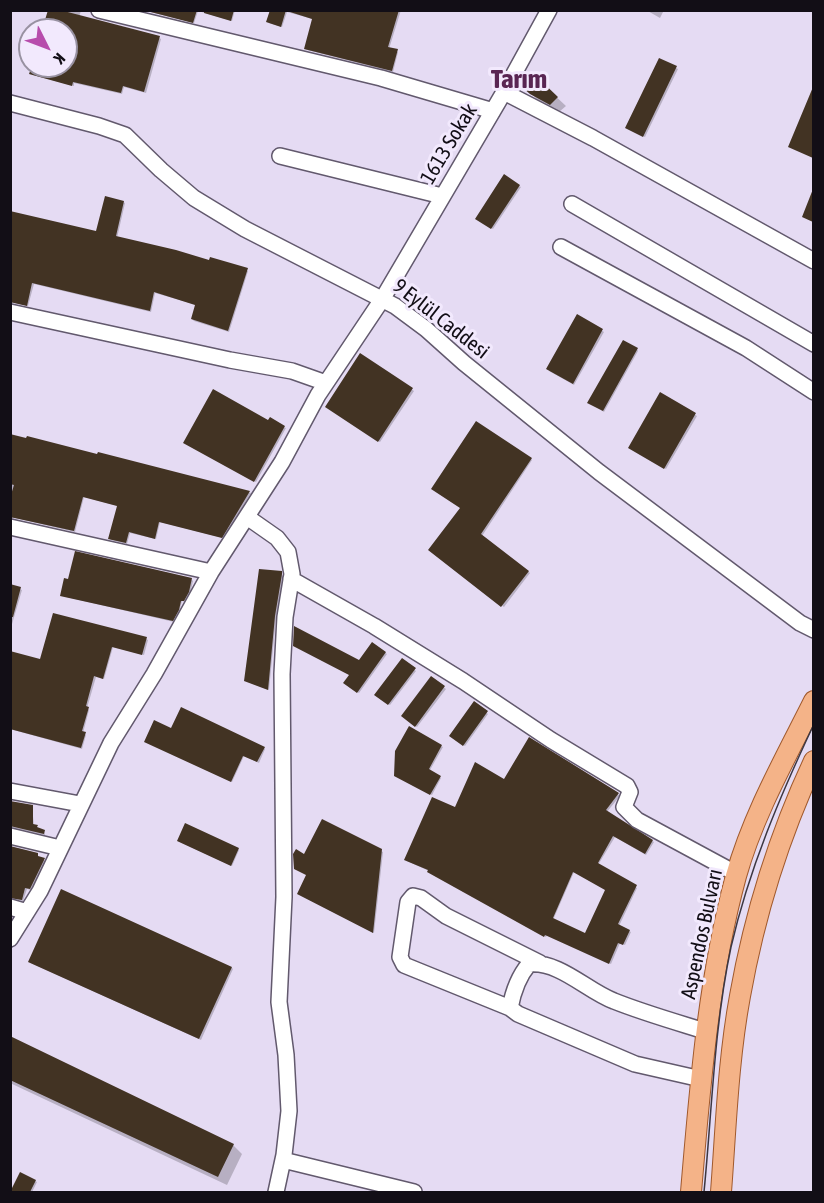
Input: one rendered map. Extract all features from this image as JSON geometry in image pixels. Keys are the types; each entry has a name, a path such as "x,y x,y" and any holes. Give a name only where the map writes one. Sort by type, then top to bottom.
{"main road":[{"name":"Aspendos Bulvarı","path":"691,1192 701,1079 715,973 737,874 760,811 813,701"},
{"path":"721,1192 731,1065 751,941 769,873 791,811 813,761"}],"street":[{"path":"99,10 381,78 493,111"},
{"name":"1613 Sokak","path":"10,939 40,891 111,743 154,674 211,572 282,462 326,384 383,298 504,92 549,10"},
{"path":"504,92 593,138 813,261"},
{"name":"9 Eylül Caddesi","path":"10,103 125,135 194,198 245,229 383,298 426,329 472,370 608,479 800,623 813,630"},
{"path":"280,156 442,196"},
{"path":"572,204 813,344"},
{"path":"561,247 746,348 813,392"},
{"path":"10,312 292,372 326,384"},
{"path":"247,517 277,538 288,552 291,579 285,617 282,674 284,897 279,1002 286,1055 289,1111 283,1160 276,1192"},
{"path":"10,527 211,572"},
{"path":"291,579 374,626 453,675 551,741 627,786 630,792 624,807 637,820 737,874"},
{"path":"10,791 80,804"},
{"path":"10,836 60,848"},
{"path":"701,1079 635,1064 518,1014 510,1008 404,965 400,957 408,902 412,896 421,898 446,915 612,1000 708,1032"},
{"path":"10,907 27,912"},
{"path":"510,1008 513,993 522,973 529,964 540,963"},
{"path":"283,1160 414,1192"}],"building":[{"path":"48,10 60,10 160,36 144,92 123,86 121,93 73,82 72,86 43,78 78,78 78,18 46,18"},
{"path":"143,10 197,10 193,23"},
{"path":"204,10 234,10 231,21 204,13"},
{"path":"270,10 286,10 281,27 266,22"},
{"path":"290,10 399,10 388,47 398,49 392,71 304,49 312,19 290,12"},
{"path":"659,58 677,66 643,137 625,128"},
{"path":"535,75 558,97 550,105 523,88"},
{"path":"813,87 813,158 788,147"},
{"path":"504,174 520,185 491,229 475,219"},
{"path":"813,189 813,222 802,217"},
{"path":"105,196 124,201 116,236 248,268 228,331 191,319 195,305 154,292 150,311 32,283 27,306 10,302 10,211 96,231"},
{"path":"577,314 603,329 573,384 546,369"},
{"path":"623,340 638,348 603,411 587,403"},
{"path":"360,353 413,388 378,442 325,407"},
{"path":"213,389 268,420 270,417 285,426 254,482 183,443"},
{"path":"660,392 696,413 664,469 628,448"},
{"path":"476,421 532,458 481,534 529,571 501,607 428,550 460,508 431,489"},
{"path":"10,434 26,438 27,436 97,454 98,452 250,491 222,538 159,522 155,539 129,532 126,543 108,539 117,506 83,497 74,531 10,517 10,498 14,485 10,484"},
{"path":"75,551 192,578 189,592 184,601 181,601 173,621 60,596 64,578 68,579"},
{"path":"259,569 282,571 268,690 244,681"},
{"path":"10,584 21,587 13,617 10,617"},
{"path":"53,613 147,637 142,655 112,647 103,679 94,676 86,706 89,707 82,731 86,732 81,748 10,729 10,651 40,659"},
{"path":"294,626 359,660 372,642 386,652 357,693 343,683 349,675 293,646"},
{"path":"402,658 416,668 388,705 374,695"},
{"path":"431,676 445,686 415,727 401,716"},
{"path":"474,701 488,711 463,746 449,736"},
{"path":"181,707 265,747 257,762 243,756 231,782 144,742 154,720 171,728"},
{"path":"409,726 442,745 429,769 441,776 430,795 394,776 395,751"},
{"path":"529,737 619,793 606,810 653,840 645,854 613,836 598,863 637,885 618,924 630,930 623,945 618,943 609,964 545,935 544,937 427,872 428,870 404,860 432,797 455,807 475,762 504,779","holes":["573,872 605,890 585,933 553,918"]},
{"path":"10,801 33,805 33,824 45,830 44,834 10,826"},
{"path":"322,819 382,849 373,933 297,894 306,875 294,869 293,854 296,849 304,854"},
{"path":"185,823 239,848 231,866 177,841"},
{"path":"10,846 38,853 38,856 45,858 30,889 25,888 22,900 10,898"},
{"path":"61,889 232,967 199,1039 28,962"},
{"path":"10,1036 234,1144 218,1177 10,1080"},
{"path":"20,1172 36,1180 30,1192 10,1192"}],"tram line":[{"path":"704,1192 717,1038 731,947 738,918 766,833 814,724"}],"district":[{"name":"Tarım","path":"519,79"}]}
